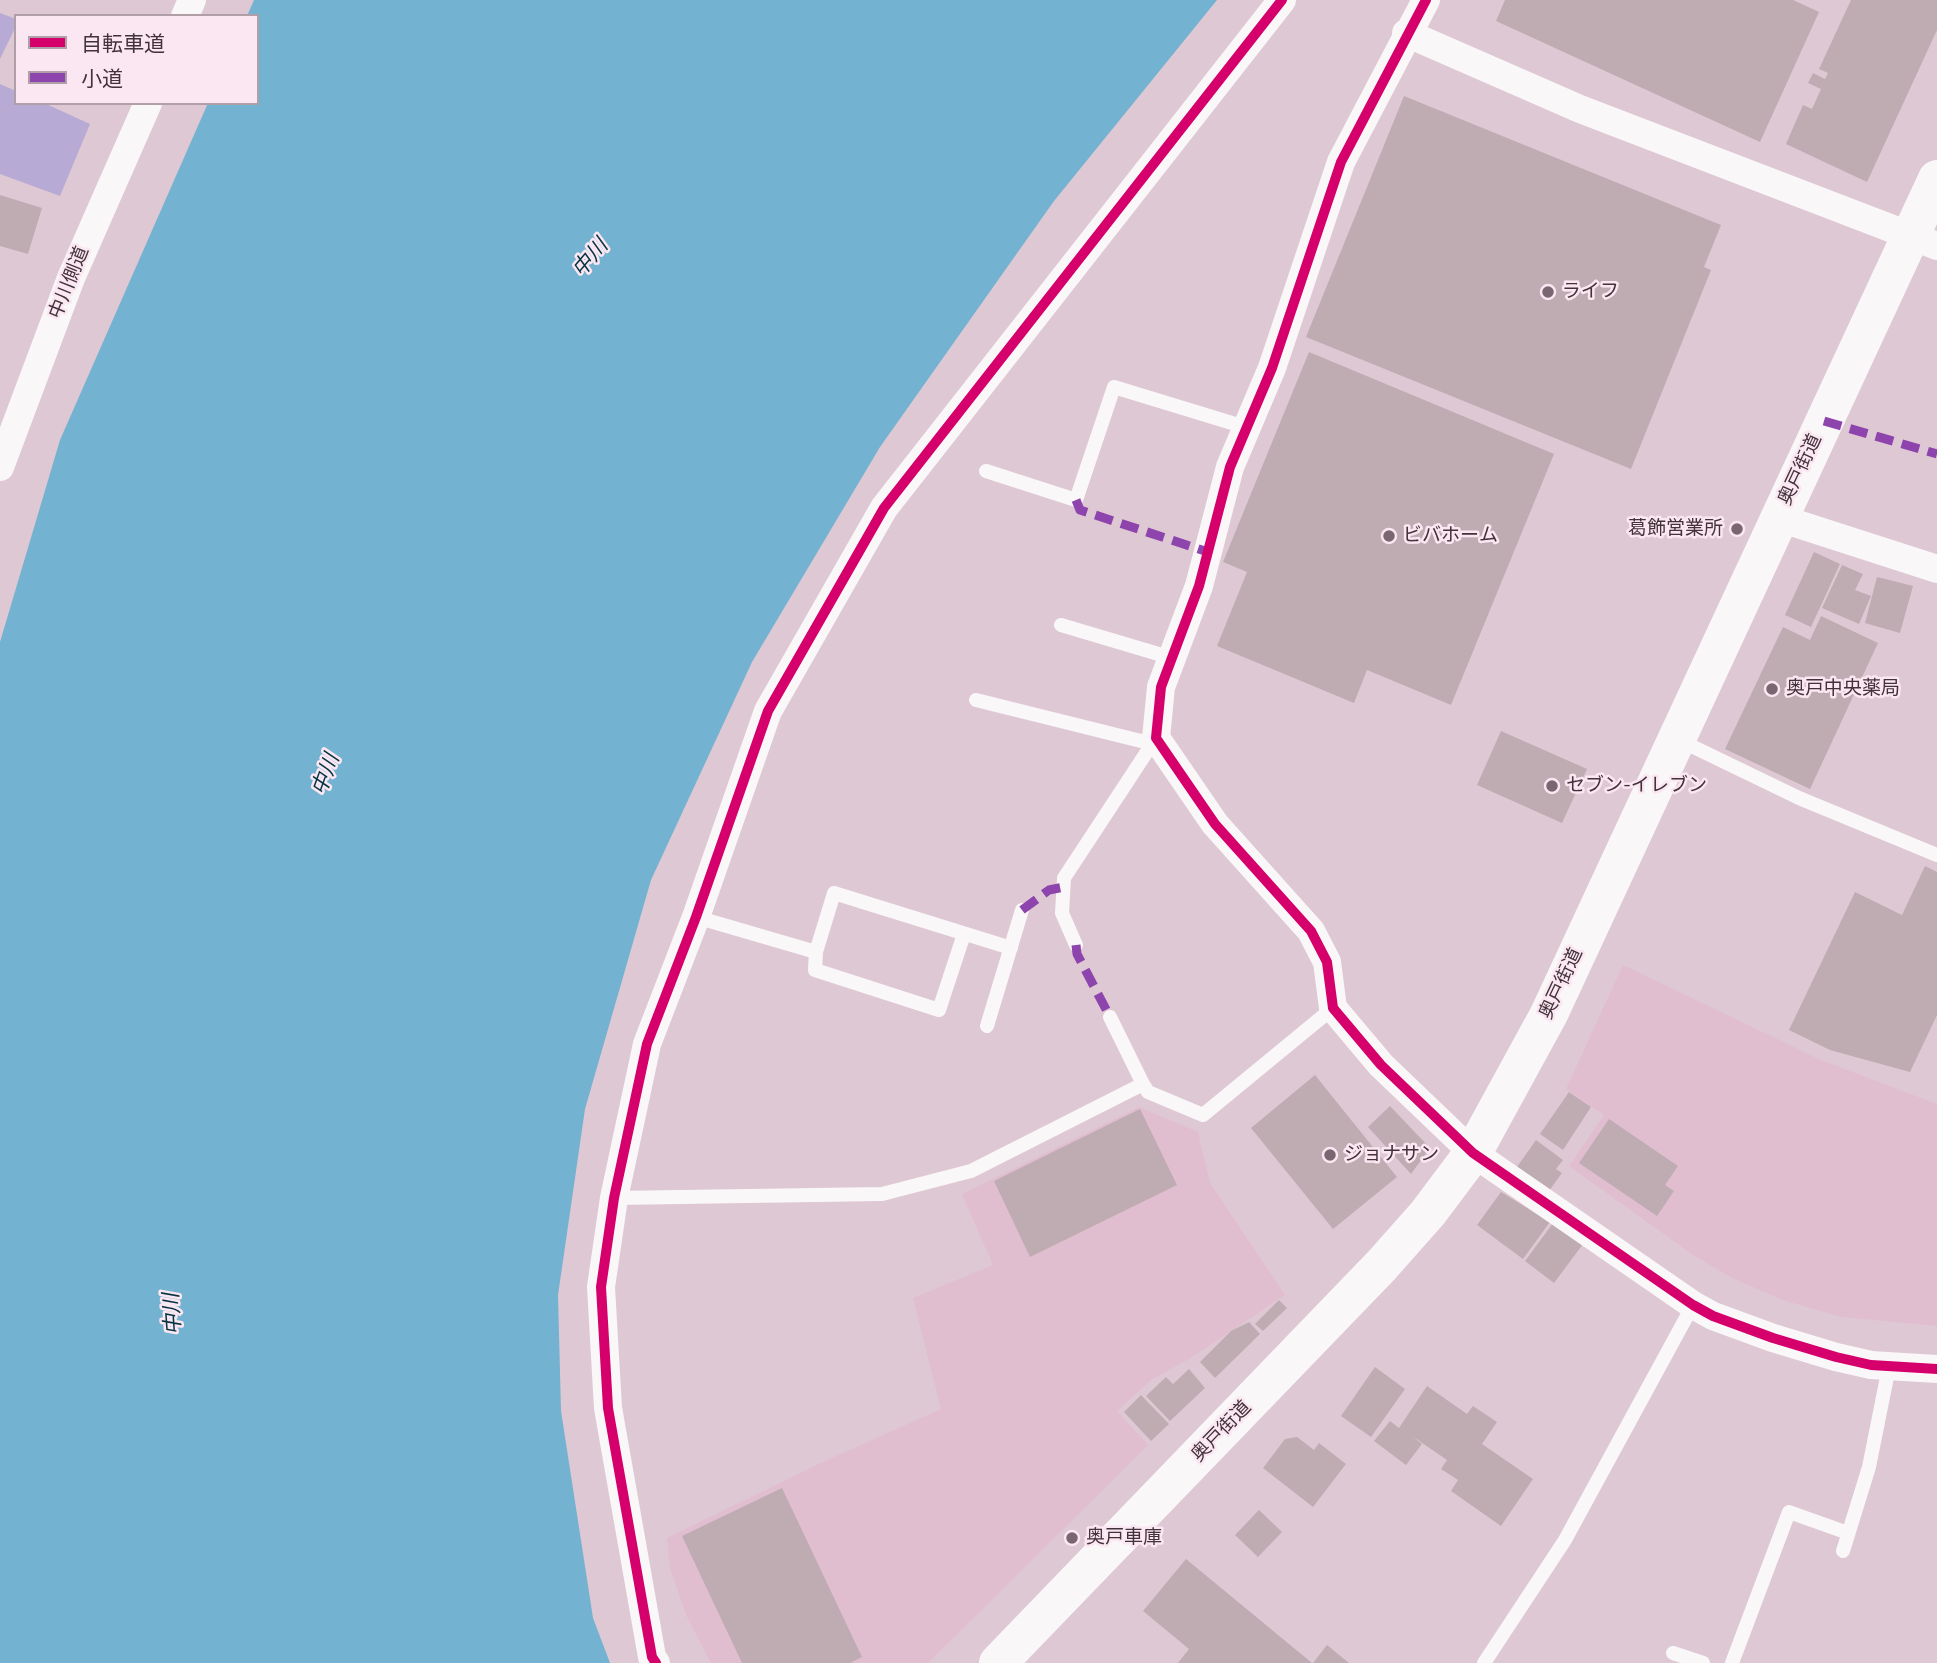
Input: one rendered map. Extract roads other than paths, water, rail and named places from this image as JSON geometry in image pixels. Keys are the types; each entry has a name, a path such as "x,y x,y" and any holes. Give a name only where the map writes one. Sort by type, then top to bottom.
{"main road":[{"name":"奥戸街道","path":"998,1663 1381,1266 1428,1213 1473,1153 1549,1014 1779,518 1923,242 1937,178"}],"street":[{"path":"656,1663 652,1657 608,1408 601,1287 614,1198 647,1044 696,917 768,712 884,508 1282,0"},
{"path":"1426,0 1406,33 1341,162 1272,368 1230,467 1199,586 1161,687 1156,738 1215,824 1311,931 1327,962 1333,1008 1381,1065 1473,1153 1693,1305 1773,1338 1836,1357 1889,1367 1937,1369"},
{"path":"1406,33 1580,109 1923,242"},
{"name":"中川側道","path":"0,464 71,278 147,105"},
{"path":"1779,518 1937,569"}],"lane":[{"path":"986,471 1076,500 1114,387 1245,427"},
{"path":"1061,625 1172,658"},
{"path":"976,700 1141,741 1156,738"},
{"path":"1076,945 1062,913 1064,878 1156,738"},
{"path":"1678,740 1799,798 1937,856"},
{"path":"964,934 939,1010 815,970 816,952 834,893 1011,948"},
{"path":"986,1026 1022,910"},
{"path":"696,917 816,952"},
{"path":"1110,1017 1148,1092 1203,1115 1333,1008"},
{"path":"614,1198 882,1194 971,1171 1143,1084"},
{"path":"1484,1663 1565,1540 1693,1305"},
{"path":"1843,1551 1869,1467 1889,1367"},
{"path":"1732,1663 1789,1512 1848,1533"},
{"path":"1673,1653 1703,1663"}],"water":[{"name":"中川","path":"254,0 1217,0 1054,201 880,447 752,662 651,880 585,1109 558,1295 561,1411 593,1618 610,1663 0,1663 0,642 60,440 207,105 259,105 259,14 248,14"}],"place":[{"name":"ライフ","path":"1548,292"},
{"name":"葛飾営業所","path":"1737,529"},
{"name":"ビバホーム","path":"1389,536"},
{"name":"奥戸中央薬局","path":"1772,689"},
{"name":"セブン-イレブン","path":"1552,786"},
{"name":"ジョナサン","path":"1330,1155"},
{"name":"奥戸車庫","path":"1072,1538"}]}
